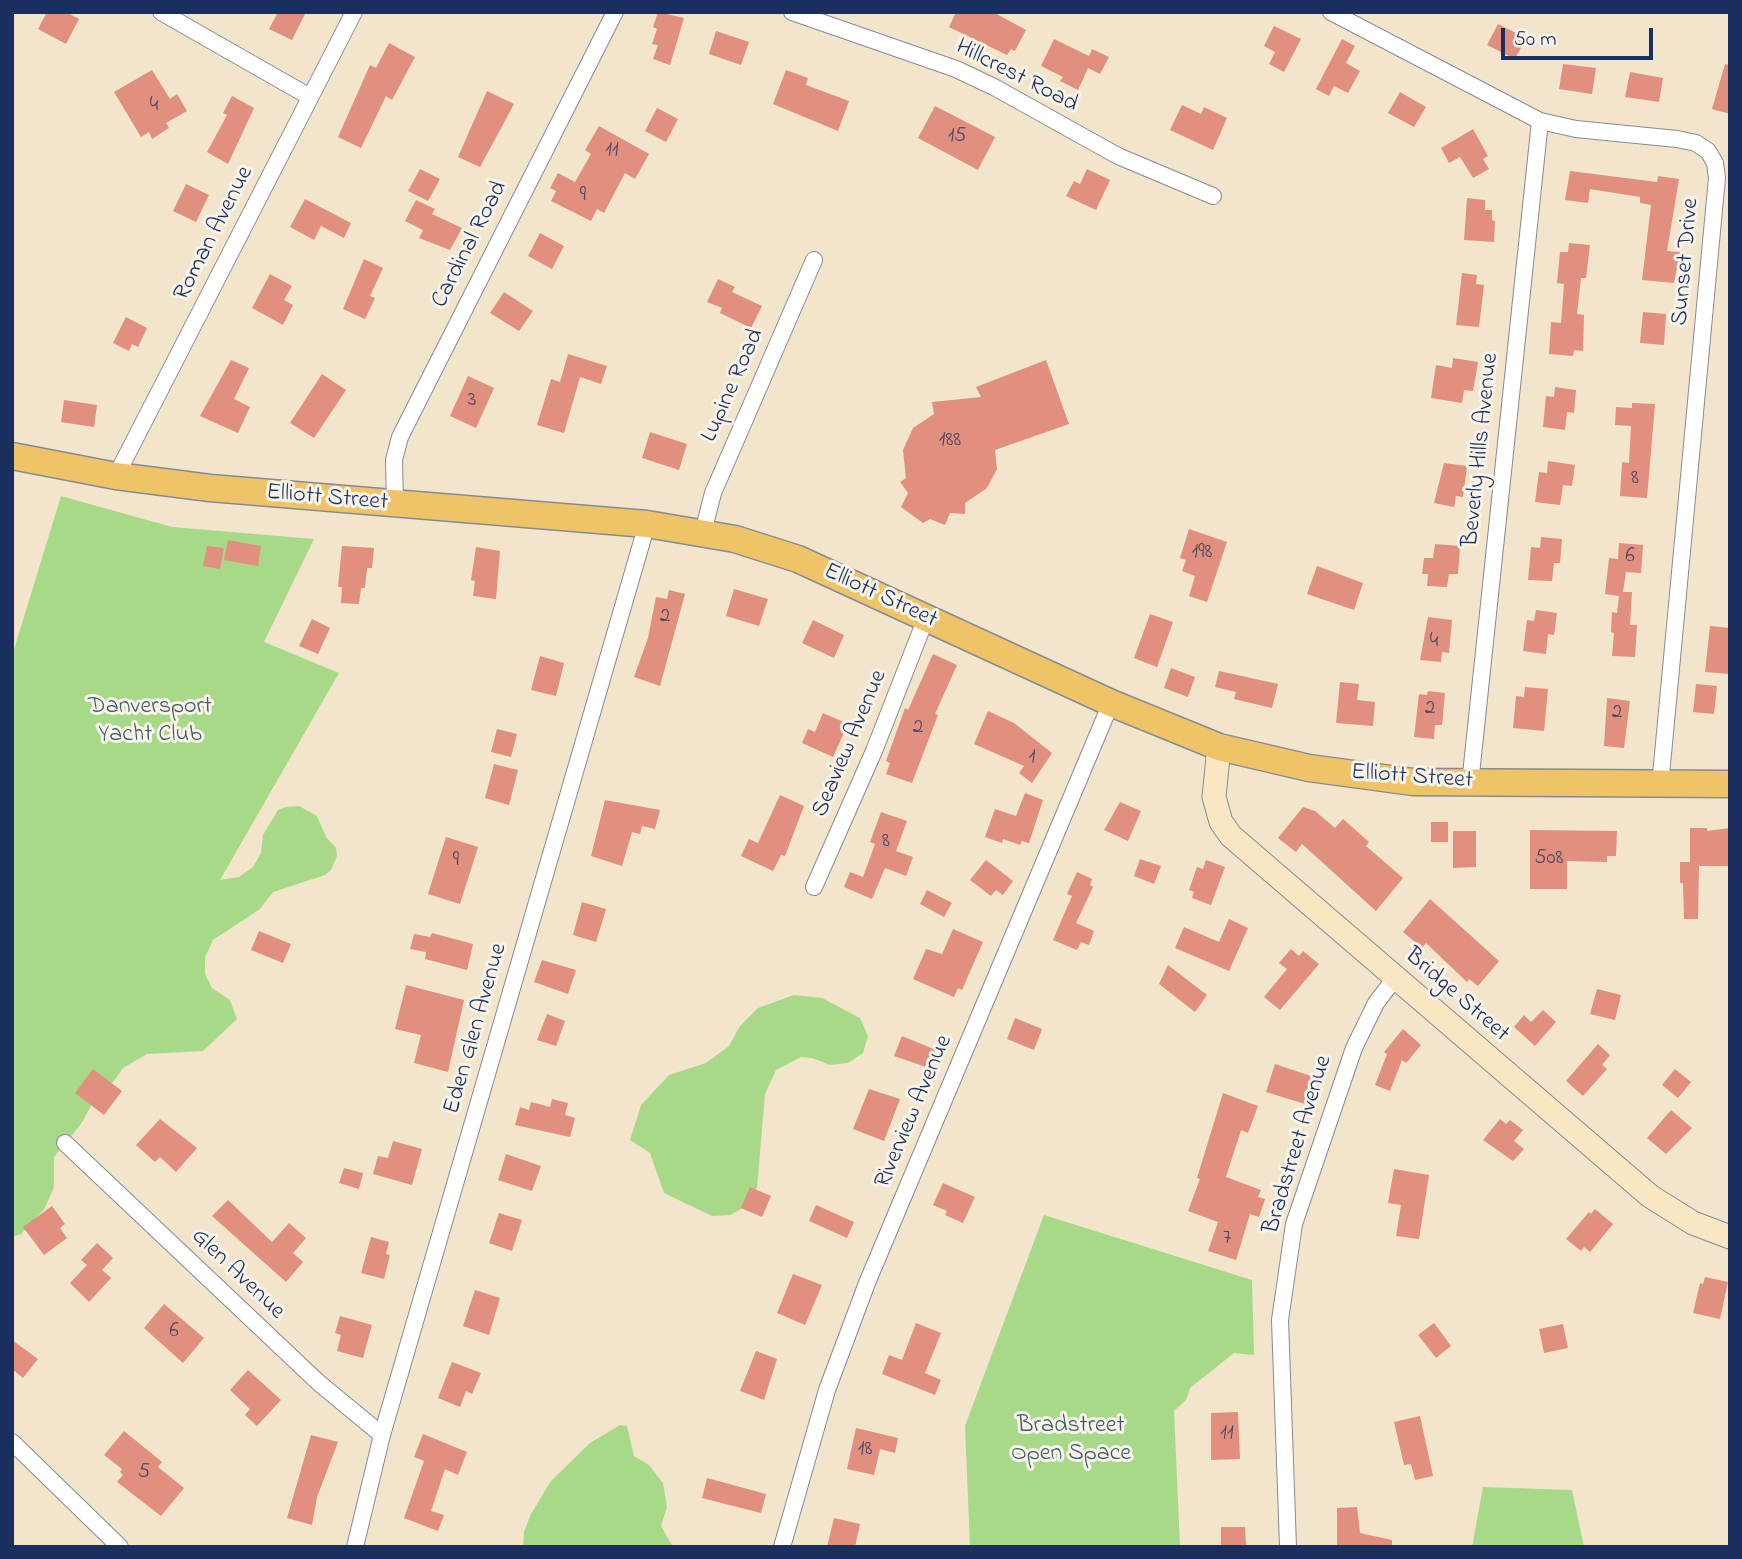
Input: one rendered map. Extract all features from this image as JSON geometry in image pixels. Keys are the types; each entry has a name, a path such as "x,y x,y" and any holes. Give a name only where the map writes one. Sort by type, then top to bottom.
{"main road":[{"name":"Elliott Street","path":"12,456 116,476 258,493 647,524 735,539 798,559 1111,703 1219,747 1272,761 1413,782 1660,786 1730,784"},
{"name":"Bridge Street","path":"1219,747 1214,797 1220,821 1231,836 1650,1196 1693,1223 1730,1237"}],"street":[{"path":"161,12 310,97"},
{"name":"Roman Avenue","path":"116,476 354,12"},
{"name":"Cardinal Road","path":"395,504 394,460 400,437 615,12"},
{"name":"Hillcrest Road","path":"792,12 956,69 995,87 1118,156 1213,196"},
{"name":"Sunset Drive","path":"1331,12 1540,121 1576,129 1696,143 1708,151 1716,170 1660,786"},
{"name":"Beverly Hills Avenue","path":"1470,784 1540,121"},
{"name":"Lupine Road","path":"703,532 713,493 814,260"},
{"name":"Eden Glen Avenue","path":"355,1547 382,1435 647,524"},
{"name":"Seaview Avenue","path":"814,887 874,751 926,618"},
{"name":"Riverview Avenue","path":"782,1547 823,1402 867,1283 1111,703"},
{"name":"Bradstreet Avenue","path":"1288,1547 1280,1320 1294,1224 1354,1048 1376,1003 1395,978"},
{"name":"Glen Avenue","path":"65,1143 319,1383 382,1435"},
{"path":"12,1442 120,1547"}],"green space":[{"name":"Danversport Yacht Club","path":"61,496 172,527 314,539 264,642 339,673 220,880 239,877 253,867 261,853 263,835 278,810 286,807 299,806 317,816 326,837 336,848 337,856 331,870 325,875 273,892 260,909 213,940 205,957 205,974 212,988 230,1000 237,1019 203,1051 147,1054 123,1068 114,1081 98,1093 81,1124 54,1157 54,1187 45,1208 21,1234 12,1237 12,656"},
{"path":"794,995 822,998 860,1018 868,1036 863,1053 848,1063 830,1065 801,1057 776,1070 765,1094 757,1188 743,1208 730,1215 712,1216 664,1193 650,1153 630,1140 641,1105 669,1075 706,1063 729,1046 740,1026 758,1008"},
{"name":"Bradstreet Open Space","path":"1044,1215 1252,1280 1254,1355 1234,1353 1190,1388 1186,1400 1174,1411 1180,1547 970,1547 965,1426"},
{"path":"620,1425 627,1426 634,1456 649,1465 663,1483 667,1507 661,1526 673,1547 523,1547 524,1532 531,1514 551,1481 590,1443"},
{"path":"1483,1487 1572,1490 1584,1547 1472,1547"}],"building":[{"path":"47,12 66,12 79,19 66,44 38,29"},
{"path":"278,12 306,12 292,40 269,29"},
{"path":"658,12 684,18 670,65 653,59 658,45 652,44 657,29 653,27"},
{"path":"956,12 993,12 1026,30 1015,51 1011,49 1007,55 949,27"},
{"path":"1498,24 1526,38 1515,59 1487,45"},
{"path":"1274,26 1301,39 1284,72 1269,64 1275,52 1264,46"},
{"path":"716,31 749,42 741,65 709,54"},
{"path":"1054,39 1089,56 1092,49 1109,57 1100,74 1088,68 1078,90 1060,81 1063,77 1041,66"},
{"path":"1342,39 1355,46 1346,63 1360,71 1348,93 1334,86 1329,96 1316,89"},
{"path":"389,43 415,57 392,100 386,96 361,148 338,137 370,65 376,68"},
{"path":"1563,64 1596,68 1592,94 1559,89"},
{"path":"1725,64 1730,65 1730,114 1712,109"},
{"path":"152,70 170,99 177,94 187,111 166,123 169,128 152,139 149,132 141,137 114,92"},
{"path":"786,70 808,78 806,85 849,101 838,131 773,104"},
{"path":"1630,72 1663,78 1659,102 1625,97"},
{"path":"487,91 514,104 480,167 458,157"},
{"path":"1400,92 1426,107 1414,127 1388,113"},
{"path":"232,96 254,108 228,164 207,152 227,115 223,113"},
{"path":"1182,105 1201,114 1204,107 1227,118 1213,150 1170,130"},
{"path":"935,106 995,137 978,170 918,138"},
{"path":"657,108 678,119 666,142 645,131"},
{"path":"599,126 649,154 635,179 625,173 604,213 597,209 591,221 551,201 556,191 550,188 558,173 575,182 591,154 585,150"},
{"path":"1473,129 1488,156 1483,159 1489,169 1473,178 1460,157 1449,163 1441,148"},
{"path":"420,169 440,179 428,201 408,191"},
{"path":"1087,169 1110,180 1096,210 1066,196 1074,181 1080,184"},
{"path":"1570,171 1657,182 1658,176 1679,179 1667,251 1680,252 1674,283 1642,280 1651,205 1640,203 1640,197 1590,189 1588,203 1565,200"},
{"path":"186,184 209,195 196,222 173,211"},
{"path":"1467,198 1485,200 1485,210 1492,210 1492,220 1495,221 1494,242 1464,240"},
{"path":"305,199 351,223 344,238 321,226 314,240 290,227"},
{"path":"416,200 435,209 432,214 462,228 450,250 419,238 423,230 405,221"},
{"path":"540,233 564,246 552,269 528,256"},
{"path":"1569,243 1590,245 1586,278 1581,278 1577,314 1584,315 1583,351 1574,350 1573,356 1549,354 1551,322 1561,323 1564,284 1557,283 1560,252 1568,252"},
{"path":"364,259 383,268 370,296 375,298 365,319 343,309"},
{"path":"1462,273 1477,275 1476,284 1484,285 1479,327 1456,325"},
{"path":"270,274 292,286 284,300 293,305 283,325 252,308"},
{"path":"718,279 735,287 732,292 762,306 751,328 720,313 722,308 707,302"},
{"path":"504,292 533,311 519,331 490,313"},
{"path":"1643,312 1666,314 1664,345 1640,343"},
{"path":"126,317 147,328 138,347 132,344 129,351 113,343"},
{"path":"568,354 607,366 601,384 580,377 564,433 537,425 551,379 560,382"},
{"path":"1453,358 1478,362 1473,391 1464,390 1462,403 1431,398 1436,365 1452,368"},
{"path":"231,360 249,368 234,399 250,407 238,433 200,416"},
{"path":"1046,360 1069,424 995,450 997,469 987,488 965,503 965,514 950,513 945,525 930,519 923,523 901,507 908,493 900,482 906,478 903,450 913,428 934,414 932,402 981,397 976,387"},
{"path":"322,374 346,390 314,438 290,423"},
{"path":"468,376 494,388 476,428 450,416"},
{"path":"1555,387 1576,390 1574,413 1567,412 1565,430 1543,427 1546,396 1554,397"},
{"path":"64,400 97,405 94,427 61,422"},
{"path":"1632,403 1655,404 1647,498 1620,496 1622,462 1629,463 1631,426 1615,425 1616,407 1632,408"},
{"path":"650,432 687,444 679,470 642,458"},
{"path":"1548,461 1575,465 1572,486 1563,485 1560,505 1535,502 1539,472 1547,473"},
{"path":"1444,463 1467,466 1463,497 1456,496 1454,507 1434,503"},
{"path":"1189,529 1227,542 1207,602 1189,596 1195,576 1182,571 1186,560 1180,558"},
{"path":"1541,537 1562,539 1560,563 1554,563 1552,581 1528,580 1531,547 1540,548"},
{"path":"228,540 261,546 258,566 224,560"},
{"path":"1619,543 1643,545 1641,573 1626,572 1623,592 1632,592 1630,625 1637,625 1635,657 1612,656 1612,612 1617,613 1619,596 1605,594 1609,558 1618,559"},
{"path":"1435,544 1460,546 1458,574 1449,574 1447,587 1427,586 1428,574 1422,574 1424,558 1433,558"},
{"path":"207,546 224,548 220,569 203,566"},
{"path":"342,546 374,548 372,568 367,568 365,588 361,588 359,604 341,603 342,587 338,587"},
{"path":"476,547 500,551 496,599 473,596 475,581 471,580"},
{"path":"1317,566 1363,583 1354,610 1307,594"},
{"path":"734,589 768,599 759,626 726,616"},
{"path":"669,590 685,594 660,686 634,677 648,638 656,597 667,599"},
{"path":"1536,610 1557,613 1554,635 1548,634 1546,654 1523,651 1527,620 1534,621"},
{"path":"1150,614 1173,622 1157,667 1134,658"},
{"path":"1428,617 1452,620 1449,653 1442,652 1441,662 1420,660"},
{"path":"312,619 330,628 318,654 299,646"},
{"path":"813,620 844,635 834,658 802,643"},
{"path":"1710,626 1730,628 1729,674 1705,672"},
{"path":"933,654 957,665 935,714 938,715 912,783 886,774 890,763 886,761 905,708 908,710"},
{"path":"540,656 564,663 556,696 531,690"},
{"path":"1171,668 1195,677 1188,697 1164,688"},
{"path":"1219,671 1278,684 1272,708 1234,699 1236,692 1215,687"},
{"path":"1340,682 1359,684 1357,700 1375,702 1373,726 1336,723"},
{"path":"1696,684 1717,686 1714,714 1693,712"},
{"path":"1525,687 1548,689 1544,731 1513,728 1516,696 1524,697"},
{"path":"1428,691 1445,693 1442,725 1435,725 1434,739 1414,737 1419,694 1427,695"},
{"path":"1607,698 1630,701 1624,748 1604,746"},
{"path":"988,711 1014,723 1052,753 1032,783 1019,773 1024,766 974,744"},
{"path":"823,713 848,724 833,757 802,743 808,729 815,732"},
{"path":"497,729 517,734 511,757 491,752"},
{"path":"494,764 518,770 509,805 485,798"},
{"path":"1025,793 1043,800 1029,843 1022,841 1020,845 1003,839 1002,843 985,837 995,809 1016,816"},
{"path":"780,795 804,806 785,856 781,855 773,871 741,856 749,839 758,843"},
{"path":"605,800 660,810 655,829 642,826 640,834 632,832 622,866 591,856"},
{"path":"1120,802 1141,811 1128,841 1104,830"},
{"path":"1303,807 1315,811 1335,828 1343,819 1369,842 1366,846 1403,878 1376,911 1302,844 1296,852 1278,838"},
{"path":"881,812 907,821 896,851 913,857 906,876 885,868 872,899 844,887 850,872 863,877 875,844 870,842"},
{"path":"1431,822 1448,822 1448,842 1431,842"},
{"path":"1690,828 1707,828 1707,831 1730,828 1730,866 1699,866 1698,919 1684,919 1683,883 1680,883 1680,862 1690,862"},
{"path":"1530,830 1617,831 1616,856 1607,856 1607,862 1567,861 1567,889 1530,889"},
{"path":"1453,831 1476,831 1476,867 1453,868"},
{"path":"446,837 478,847 460,904 428,894"},
{"path":"1140,859 1161,866 1154,884 1134,876"},
{"path":"986,860 1013,881 1003,895 996,890 991,896 970,880"},
{"path":"1206,860 1225,867 1211,905 1192,898 1194,892 1189,890 1197,867 1203,869"},
{"path":"1077,872 1092,879 1090,885 1093,887 1076,923 1094,931 1089,945 1081,942 1077,950 1053,940 1072,896 1067,894"},
{"path":"927,890 952,903 944,917 920,904"},
{"path":"1430,899 1499,961 1478,986 1469,979 1467,982 1426,943 1422,948 1403,932"},
{"path":"582,902 606,909 596,942 573,935"},
{"path":"1229,919 1248,928 1229,971 1175,948 1184,927 1219,942"},
{"path":"953,929 983,942 962,990 958,988 954,997 913,979 926,949 942,954"},
{"path":"259,931 291,944 283,963 251,950"},
{"path":"432,933 473,944 467,970 425,959 426,952 410,949 414,934 430,937"},
{"path":"1291,949 1299,956 1303,951 1319,964 1280,1010 1264,997 1287,969 1279,963"},
{"path":"542,960 576,970 568,994 534,982"},
{"path":"1168,965 1207,995 1195,1012 1159,984"},
{"path":"406,985 464,1000 448,1072 414,1063 421,1035 395,1029"},
{"path":"1597,989 1621,995 1615,1020 1590,1014"},
{"path":"1543,1010 1556,1022 1535,1046 1514,1027 1524,1015 1531,1022"},
{"path":"547,1014 565,1021 556,1046 537,1040"},
{"path":"1015,1018 1042,1029 1034,1050 1007,1039"},
{"path":"1403,1029 1421,1045 1406,1063 1402,1060 1390,1091 1375,1085 1387,1054 1384,1052"},
{"path":"902,1036 936,1050 929,1068 894,1056"},
{"path":"1598,1044 1610,1055 1602,1065 1607,1069 1583,1096 1566,1081"},
{"path":"1275,1064 1314,1077 1305,1104 1266,1092"},
{"path":"93,1069 122,1091 104,1115 75,1093"},
{"path":"1675,1069 1691,1082 1678,1098 1662,1085"},
{"path":"869,1089 900,1099 884,1141 853,1129"},
{"path":"1223,1093 1258,1106 1248,1133 1241,1130 1226,1177 1261,1190 1258,1197 1265,1199 1259,1217 1250,1214 1236,1260 1208,1251 1218,1222 1188,1211 1200,1179 1197,1178"},
{"path":"552,1099 568,1103 565,1115 575,1118 570,1137 515,1125 520,1107 529,1110 531,1102 550,1107"},
{"path":"1671,1110 1692,1128 1666,1154 1647,1138"},
{"path":"160,1119 197,1148 176,1172 160,1157 155,1162 136,1145"},
{"path":"1500,1119 1506,1124 1510,1120 1523,1130 1514,1141 1524,1149 1513,1161 1483,1140"},
{"path":"393,1141 422,1149 412,1185 373,1174 378,1156 388,1158"},
{"path":"506,1154 541,1166 532,1191 498,1180"},
{"path":"344,1168 363,1173 359,1189 339,1183"},
{"path":"1394,1169 1429,1175 1419,1239 1396,1236 1401,1205 1388,1203"},
{"path":"943,1183 975,1197 963,1223 945,1215 947,1211 933,1205"},
{"path":"750,1187 771,1196 762,1217 741,1208"},
{"path":"228,1200 272,1242 289,1223 306,1238 293,1253 303,1262 286,1282 212,1216"},
{"path":"816,1205 854,1222 847,1238 809,1221"},
{"path":"52,1206 65,1224 60,1228 67,1238 44,1255 23,1227"},
{"path":"1595,1209 1613,1224 1590,1252 1584,1247 1581,1251 1566,1239 1589,1212 1591,1214"},
{"path":"499,1213 522,1220 512,1251 489,1243"},
{"path":"371,1237 389,1242 386,1254 390,1255 384,1279 361,1273"},
{"path":"97,1243 113,1258 102,1270 111,1278 89,1302 70,1283 87,1265 81,1260"},
{"path":"793,1274 822,1285 805,1325 777,1313"},
{"path":"1705,1277 1728,1282 1720,1319 1693,1313 1700,1283 1703,1284"},
{"path":"475,1290 500,1298 489,1335 463,1326"},
{"path":"164,1304 204,1338 183,1363 144,1328"},
{"path":"340,1316 372,1325 363,1358 337,1351 341,1335 335,1333"},
{"path":"916,1323 941,1333 925,1373 941,1380 935,1395 882,1374 889,1355 902,1360"},
{"path":"1434,1323 1451,1346 1436,1358 1418,1335"},
{"path":"1563,1324 1568,1348 1544,1353 1539,1329"},
{"path":"12,1340 38,1359 23,1378 12,1369"},
{"path":"756,1351 777,1359 764,1400 740,1391"},
{"path":"452,1362 481,1373 472,1394 466,1391 460,1407 438,1398"},
{"path":"248,1370 281,1400 257,1426 245,1415 250,1409 230,1390"},
{"path":"1238,1412 1240,1459 1211,1460 1211,1413"},
{"path":"1420,1416 1433,1476 1415,1480 1411,1464 1404,1465 1394,1422"},
{"path":"856,1428 898,1438 895,1453 880,1449 874,1475 847,1469"},
{"path":"124,1431 162,1462 158,1467 184,1488 161,1516 117,1482 123,1475 120,1472 122,1469 104,1455"},
{"path":"423,1434 467,1452 458,1475 445,1469 431,1511 444,1515 438,1531 404,1518 424,1461 414,1457"},
{"path":"311,1435 338,1442 317,1497 312,1525 287,1518"},
{"path":"707,1478 766,1494 761,1513 702,1498"},
{"path":"1357,1507 1360,1533 1392,1540 1392,1547 1337,1545 1337,1508"},
{"path":"834,1518 860,1524 855,1547 827,1547"},
{"path":"1221,1527 1245,1527 1246,1547 1221,1547"}]}
